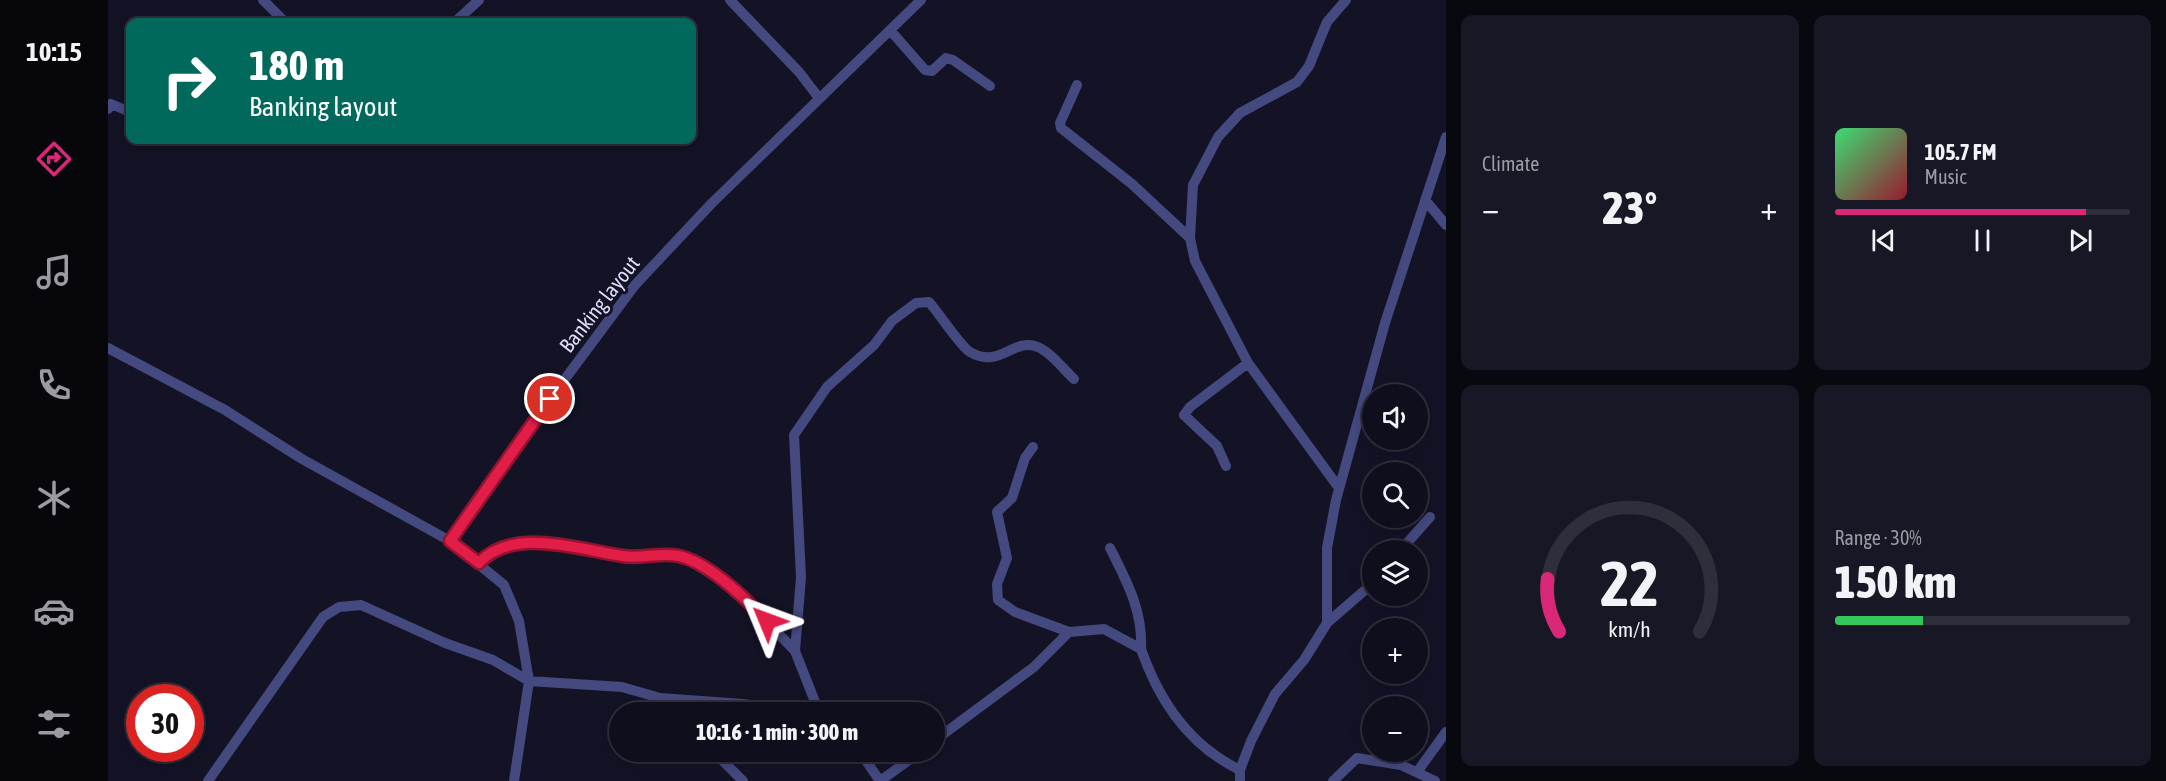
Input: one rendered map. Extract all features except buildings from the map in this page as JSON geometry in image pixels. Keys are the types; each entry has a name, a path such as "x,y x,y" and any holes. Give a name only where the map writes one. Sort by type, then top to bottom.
{"street":[{"path":"263,0 281,18"},
{"path":"459,18 479,0"},
{"path":"730,0 800,72 819,98"},
{"name":"Banking layout","path":"450,541 485,494 527,430 635,285 712,203 921,0"},
{"path":"1339,488 1248,363 1195,261 1190,238 1193,185 1218,137 1240,113 1297,82 1309,66 1327,22 1346,0"},
{"path":"890,30 925,70 932,70 946,58 953,60 990,86"},
{"path":"1077,85 1060,123 1061,128 1132,184 1190,238"},
{"path":"109,106 126,111"},
{"path":"1327,623 1327,548 1339,488 1385,323 1443,157 1446,137"},
{"path":"1426,201 1446,225"},
{"path":"795,651 801,577 794,435 827,387 874,345 892,321 916,303 929,302 969,352 999,357 1024,344 1038,346 1074,379"},
{"path":"108,348 225,410 302,459 450,541 504,585 519,621 529,681 514,781"},
{"path":"1226,466 1217,446 1184,415 1190,406 1248,363"},
{"path":"1033,447 1025,458 1012,498 997,512 1007,558 996,590 998,600 1007,608 1069,632 1104,629 1141,649"},
{"path":"1410,540 1430,517"},
{"path":"479,563 489,552 505,545 554,544 625,557 680,556 711,572 753,606 795,651 815,702"},
{"path":"1110,548 1136,600 1142,627 1141,649 1152,680 1181,725 1215,758 1240,775 1275,694 1304,660 1327,623 1362,593"},
{"path":"208,781 322,617 339,607 361,605 445,643 493,660 529,681 622,687 660,698 715,702"},
{"path":"945,733 1034,667 1069,632"},
{"path":"660,698 664,702"},
{"path":"1417,772 1446,732"},
{"path":"1333,781 1357,758 1401,765 1435,781"},
{"path":"724,762 743,781"},
{"path":"867,762 880,781 906,762"}],"route":[{"path":"550,399 450,541 479,563 489,552 505,545 554,544 598,550 625,557 680,556 711,572 753,606 767,621"}]}
